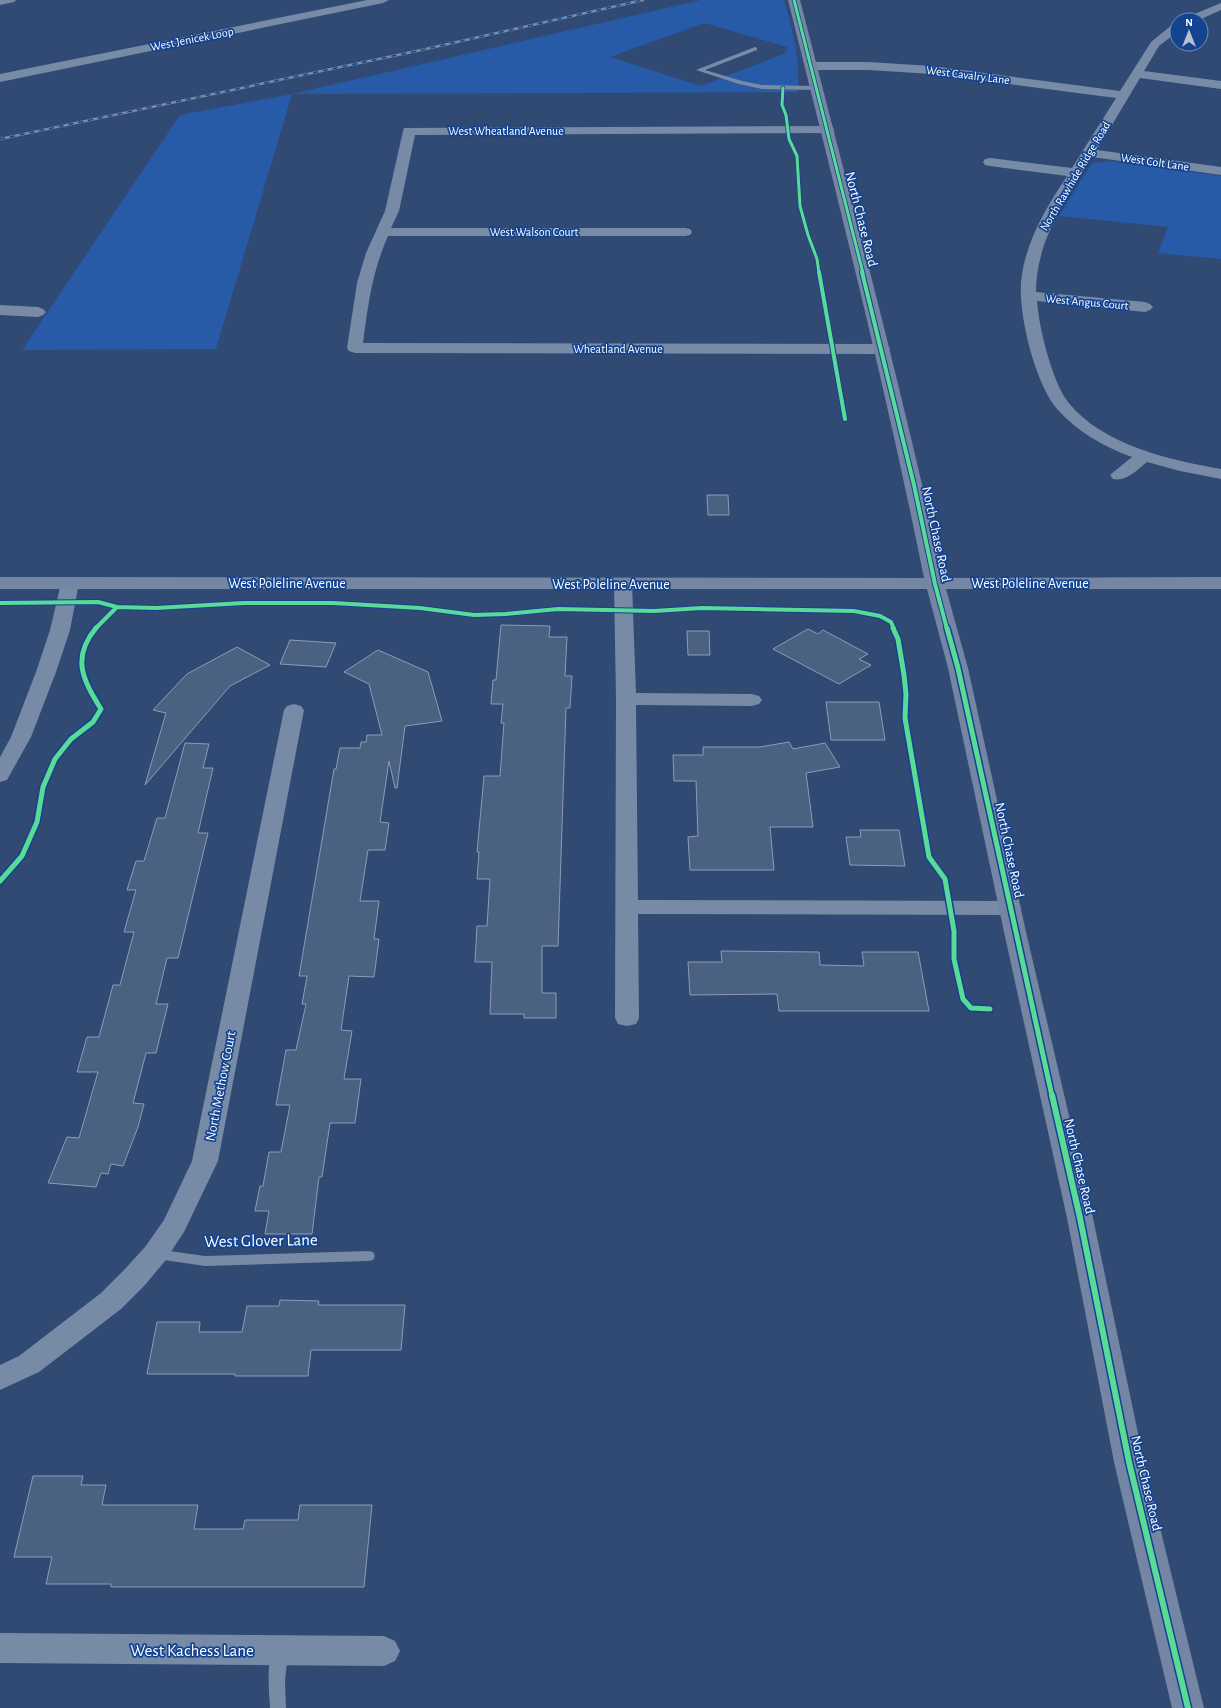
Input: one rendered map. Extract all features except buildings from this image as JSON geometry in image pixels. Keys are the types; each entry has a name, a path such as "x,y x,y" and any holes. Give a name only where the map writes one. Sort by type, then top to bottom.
{"street":[{"path":"0,2 10,0"},
{"name":"West Jenicek Loop","path":"0,78 383,0"},
{"name":"North Chase Road","path":"794,0 882,349 935,584 958,668 1010,908 1080,1218 1129,1462 1188,1708"},
{"path":"1207,12 1221,6"},
{"name":"North Rawhide Ridge Road","path":"1169,33 1155,44 1043,228 1029,270 1028,296 1030,318 1040,355 1055,391 1063,405 1075,418 1103,437 1144,456 1194,470 1221,474"},
{"name":"West Cavalry Lane","path":"811,66 868,66 932,70 1123,95"},
{"path":"1136,74 1221,85"},
{"name":"West Wheatland Avenue","path":"355,348 364,283 373,253 392,211 409,131 828,130"},
{"name":"West Colt Lane","path":"1089,153 1221,171"},
{"path":"990,162 1076,173"},
{"name":"West Walson Court","path":"383,232 685,232"},
{"name":"West Angus Court","path":"1028,296 1145,307"},
{"path":"0,310 38,312"},
{"name":"Wheatland Avenue","path":"355,348 882,349"},
{"path":"1119,475 1144,456"},
{"name":"West Poleline Avenue","path":"0,583 935,584 1221,582"},
{"path":"0,776 21,737 46,672 60,630 70,583"},
{"path":"624,584 626,699 627,1018"},
{"path":"626,699 752,700"},
{"name":"North Methow Court","path":"0,1378 29,1364 110,1301 135,1277 155,1254 175,1226 205,1161 294,710"},
{"path":"627,907 1010,908"},
{"name":"West Kachess Lane","path":"0,1648 384,1651"}],"lane":[{"path":"755,49 699,70 741,83 762,87 816,88"},
{"name":"West Glover Lane","path":"155,1254 205,1261 368,1256"},
{"path":"278,1708 277,1681 280,1650"}],"shaded area":[{"path":"701,0 784,0 797,56 798,92 292,94","holes":["704,23 787,47 786,53 701,86 610,57"]},
{"path":"292,94 216,349 22,350 180,115"},
{"path":"1109,161 1221,176 1221,259 1158,253 1168,227 1059,216 1090,166 1094,163"}],"railway":[{"path":"0,139 426,49 643,0"}],"cycle path":[{"path":"794,0 882,349 914,485 935,584 958,668 1015,932 1080,1218 1129,1462 1188,1708"},
{"path":"783,88 782,105 786,115 789,139 797,156 800,206 808,235 817,259 845,419"},
{"path":"0,603 98,602 117,607 156,608 244,603 333,603 420,608 474,615 506,614 558,609 654,611 702,608 854,611 880,616 891,622 898,639 906,694 905,718 929,857 945,879 954,931 954,959 963,999 971,1008 990,1009"},
{"path":"0,881 22,856 37,822 43,787 55,759 71,739 93,722 101,709 86,685 82,672 83,650 87,641 100,623 117,607"}]}
